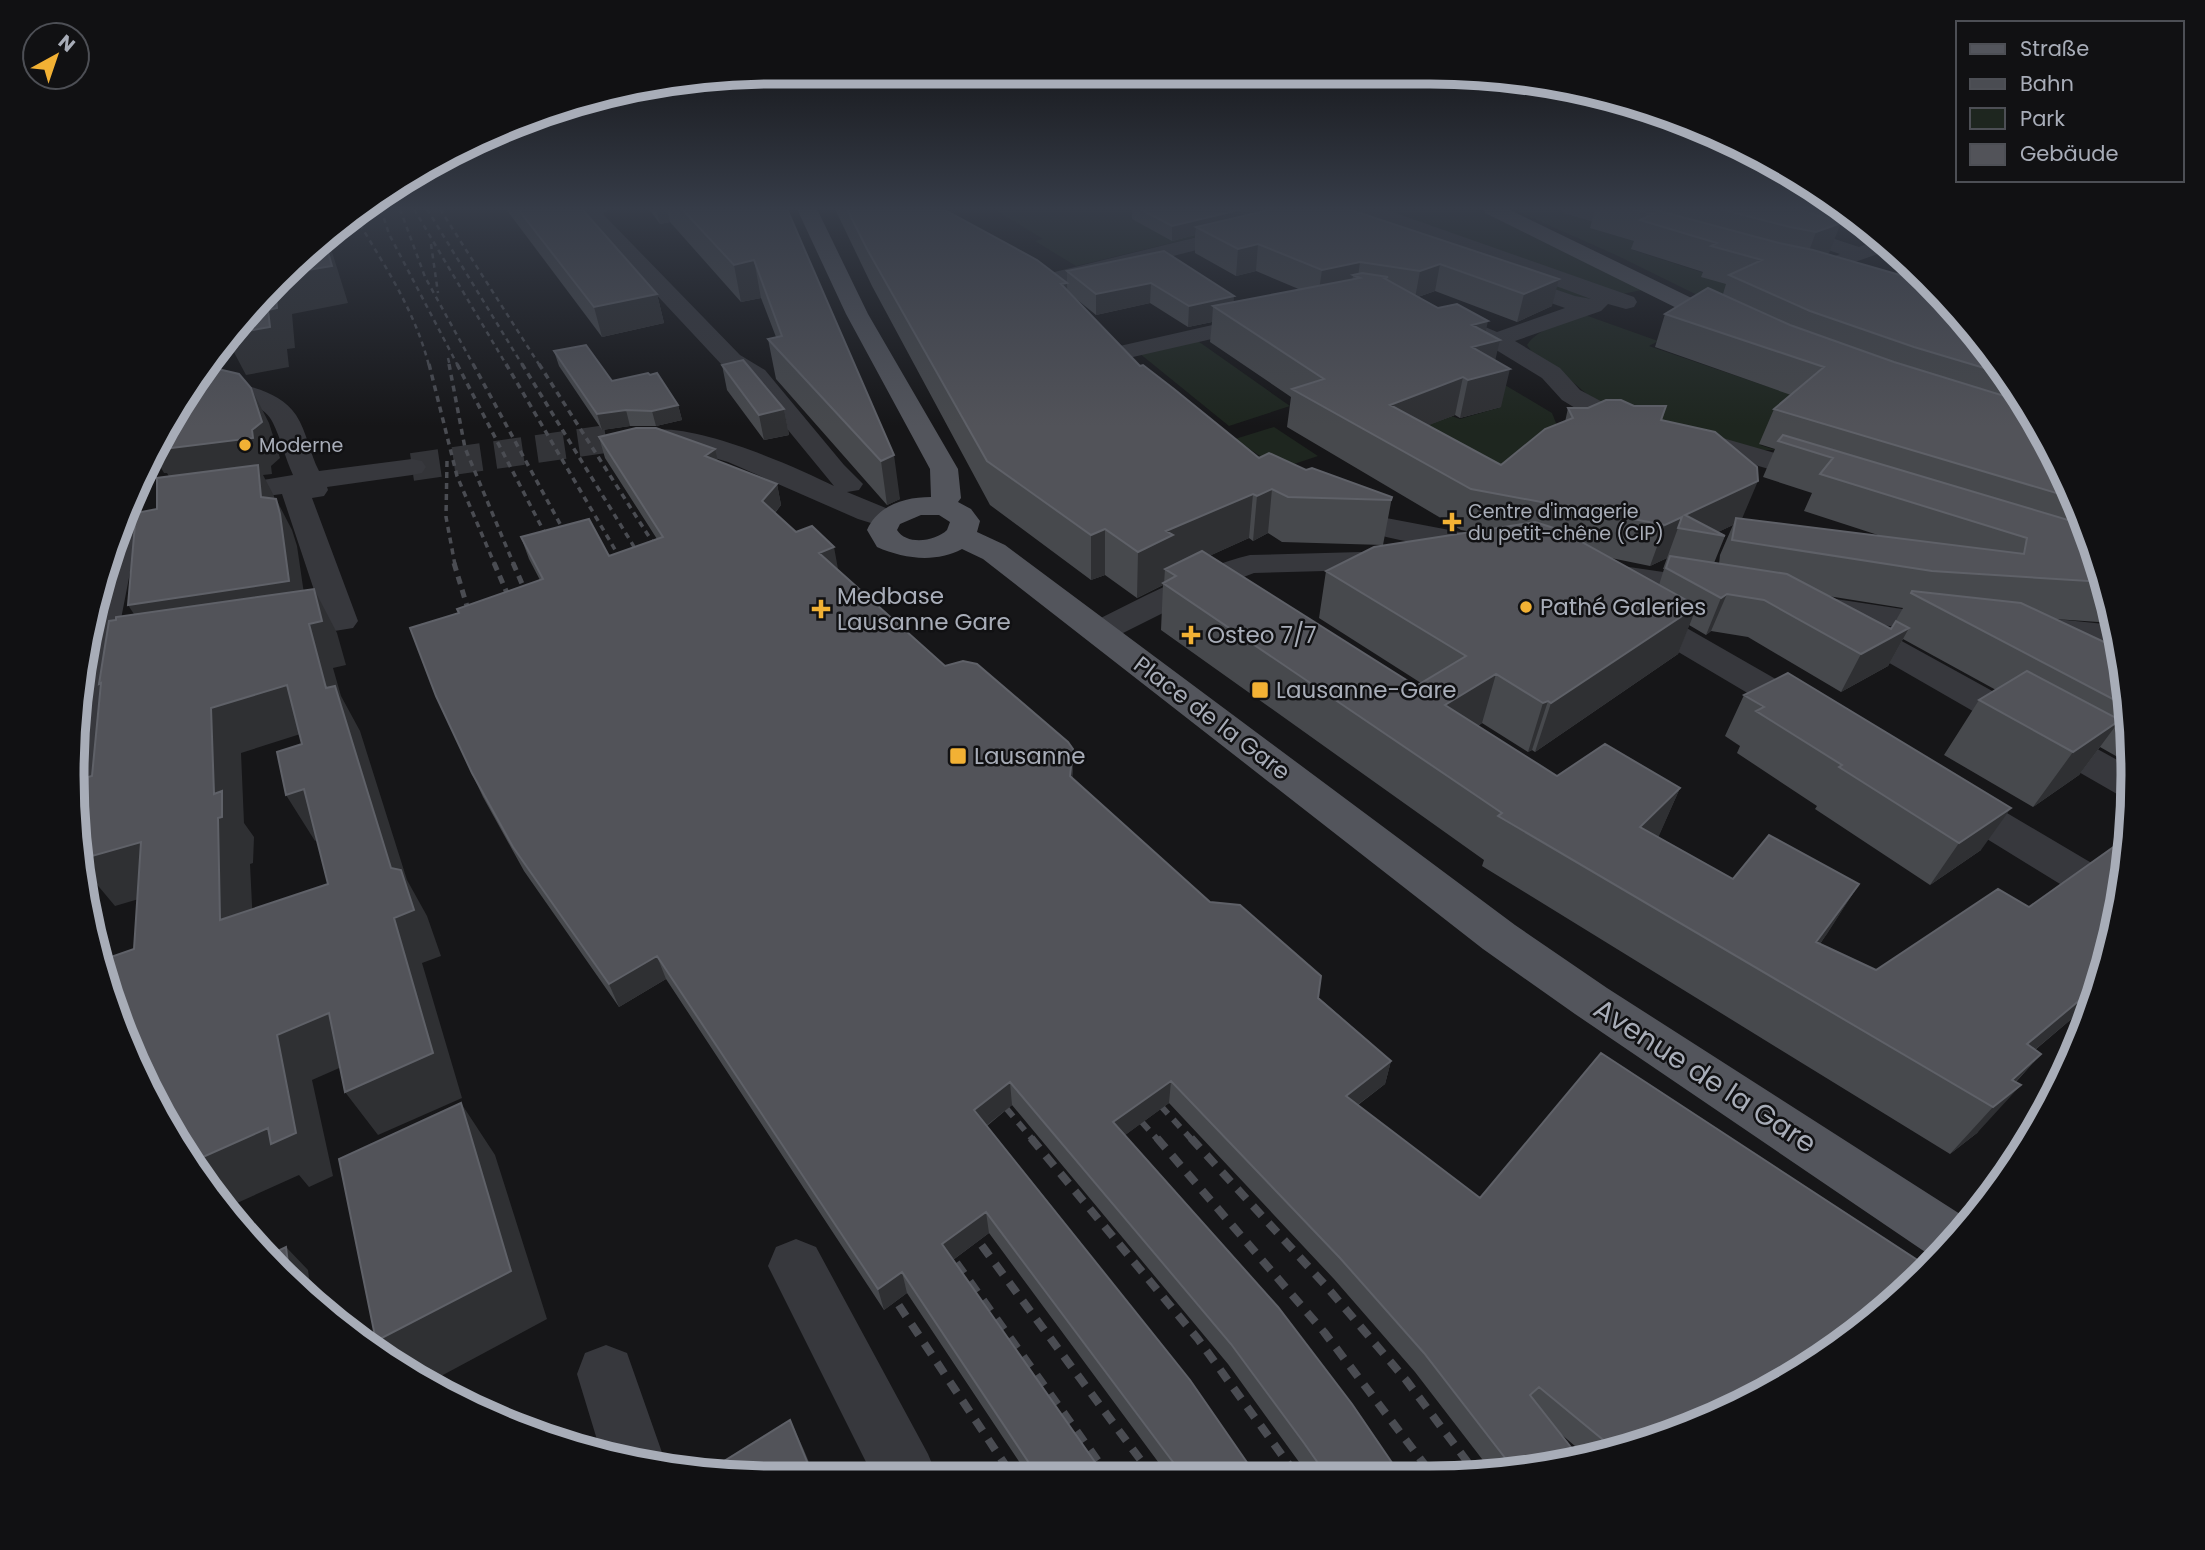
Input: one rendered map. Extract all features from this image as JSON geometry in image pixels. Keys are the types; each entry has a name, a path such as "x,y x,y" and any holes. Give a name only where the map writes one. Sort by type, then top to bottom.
{"main road":[{"path":"841,281 944,469 946,498 940,506"},
{"path":"1641,281 1754,336"},
{"path":"940,506 960,515 965,521 960,536 935,548 903,548 883,536 883,524 904,509 940,506"},
{"name":"Place de la Gare","path":"960,536 995,552 1418,878 1459,906"},
{"name":"Avenue de la Gare","path":"1459,906 1591,1001 1946,1235"}],"street":[{"path":"658,281 731,360 756,375 834,471 849,484"},
{"path":"1035,281 1057,298"},
{"path":"1038,283 1045,281"},
{"path":"1510,281 1570,302 1610,302"},
{"path":"1556,281 1610,302"},
{"path":"1496,340 1610,302"},
{"path":"1428,312 1496,340 1551,373 1571,395 1599,411 1852,485"},
{"path":"1136,377 1106,346 1281,316"},
{"path":"204,385 257,397 272,405 285,418 300,461 341,621 246,634"},
{"path":"632,437 674,439 718,449 887,519"},
{"path":"244,490 307,488 412,467"},
{"path":"1099,632 1196,584 1250,564 1516,559 1374,525 1305,500"},
{"path":"1735,593 1616,573 1567,570 1833,727"},
{"path":"1774,599 1912,622 1996,630 2056,629 2105,650"},
{"path":"1813,606 2121,779"},
{"path":"1996,630 2042,647 2105,650"},
{"path":"93,664 131,651 178,644"},
{"path":"1925,782 2110,895"},
{"path":"796,1266 901,1466"},
{"path":"606,1374 631,1451"}],"green space":[{"path":"1533,281 1624,281 1642,290 1588,301"},
{"path":"1670,281 1725,281 1744,289 1795,343"},
{"path":"1585,315 1658,341 1649,346 1769,387 1784,378 1829,393 1760,445 1776,450 1753,450 1596,402 1561,372 1534,355 1527,345 1546,329"},
{"path":"1195,339 1290,406 1229,426 1139,353"},
{"path":"1483,372 1552,413 1562,438 1495,482 1414,432 1401,398 1460,419 1501,407 1465,384"},
{"path":"1274,427 1318,456 1279,469 1235,439"}],"building":[{"path":"574,281 646,281 657,294 594,307"},
{"path":"762,281 818,281 894,455 881,461 768,339 782,336"},
{"path":"885,281 1065,281 1067,283 1061,284 1140,366 1143,365 1259,458 1269,453 1306,470 1312,468 1392,497 1391,500 1288,497 1272,489 1257,496 1253,494 1166,531 1173,535 1138,552 1105,529 1091,535 987,461"},
{"path":"1080,281 1211,281 1234,296 1189,306 1151,283 1096,294"},
{"path":"1342,281 1390,281 1438,308 1457,304 1488,321 1472,325 1500,340 1472,347 1510,369 1468,380 1463,377 1390,405 1501,465 1545,429 1573,418 1568,408 1588,408 1606,400 1621,400 1634,406 1666,406 1661,420 1715,432 1757,467 1758,481 1685,515 1725,536 1678,528 1682,517 1665,525 1471,489 1292,389 1324,379 1213,306"},
{"path":"1489,281 1554,281 1524,294"},
{"path":"1743,281 1914,281 1950,319 1989,370 1914,347 1810,311"},
{"path":"1708,288 1790,325 1894,362 2009,397 2050,469 2061,494 1774,409 1824,367 1665,314"},
{"path":"276,297 277,308 268,310 270,327 245,331"},
{"path":"586,345 612,381 657,373 678,405 652,411 626,410 597,414 554,351"},
{"path":"743,360 784,409 759,415 722,365"},
{"path":"216,369 239,374 251,388 262,422 252,430 253,438 166,449"},
{"path":"636,428 656,428 715,449 705,456 777,484 762,501 796,532 812,526 834,547 819,553 945,666 963,661 977,664 1068,742 1073,749 1070,776 1210,902 1240,905 1321,976 1318,998 1391,1061 1346,1096 1480,1198 1601,1053 1921,1262 1886,1295 1814,1350 1736,1395 1652,1429 1607,1443 1539,1387 1530,1395 1574,1451 1508,1461 1424,1353 1340,1258 1171,1081 1113,1122 1278,1307 1352,1404 1394,1466 1320,1466 1231,1344 1010,1082 974,1110 1190,1380 1249,1466 1176,1466 986,1212 942,1244 1098,1466 1031,1466 902,1272 878,1289 657,956 609,984 513,847 472,773 436,696 410,628 459,613 457,609 543,579 521,537 589,519 609,556 663,537 599,437"},
{"path":"1783,435 2072,521 2093,581 1932,571 1732,540 1736,518 2024,554 2027,538 1820,474 1833,458 1778,441"},
{"path":"258,465 261,497 276,499 289,581 128,605 136,514 157,509 157,478"},
{"path":"1535,522 1560,530 1697,606 1551,703 1543,703 1496,674 1445,705 1557,776 1605,744 1680,788 1640,827 1733,879 1769,835 1859,884 1816,942 1876,970 1998,889 2029,907 2117,847 2108,910 2084,996 2027,1044 2041,1054 2012,1080 2021,1085 1993,1107 1498,816 1502,813 1163,583 1176,576 1165,569 1202,551 1416,686 1466,656 1326,571 1374,547"},
{"path":"1670,556 1787,574 1891,629 1896,621 1909,628 1861,654 1764,600 1727,594 1721,598 1666,568"},
{"path":"314,589 322,621 309,624 326,688 335,686 391,868 401,870 414,910 394,918 433,1053 345,1092 329,1013 277,1035 296,1133 271,1144 268,1128 200,1158 155,1081 121,997 109,958 134,949 141,842 89,857 85,803 88,777 92,776 101,683 99,684 109,621 116,620 116,617","holes":["287,685 302,744 277,752 286,795 304,789 328,884 220,920 218,818 222,817 222,791 214,794 211,708"]},
{"path":"1911,593 2021,603 2109,644 2117,701"},
{"path":"2027,671 2119,721 2073,752 1979,700"},
{"path":"1788,673 2011,808 1959,843 1756,711 1764,707 1744,695"},
{"path":"461,1103 511,1271 378,1340 339,1159"},
{"path":"286,1247 288,1266 286,1264 275,1252"},
{"path":"790,1420 809,1466 730,1465 720,1464"}],"tunnel":[{"path":"412,467 613,438"}],"railway":[{"path":"393,281 416,326 429,366"},
{"path":"414,281 458,366"},
{"path":"427,281 474,366"},
{"path":"436,281 438,293"},
{"path":"457,281 507,366"},
{"path":"471,281 523,366"},
{"path":"486,281 540,366"},
{"path":"448,358 450,366"},
{"path":"429,364 457,476 495,565"},
{"path":"449,364 465,448 514,565"},
{"path":"457,364 553,549"},
{"path":"473,364 571,544"},
{"path":"506,364 624,565"},
{"path":"522,364 644,563"},
{"path":"539,364 662,557"},
{"path":"447,461 446,517 455,565"},
{"path":"454,563 473,626"},
{"path":"494,563 514,609"},
{"path":"513,563 530,602"},
{"path":"623,563 628,571"},
{"path":"1149,1093 1192,1140"},
{"path":"995,1095 1033,1140"},
{"path":"1130,1109 1158,1140"},
{"path":"1031,1138 1198,1339 1290,1466"},
{"path":"1157,1138 1324,1332 1426,1466"},
{"path":"1191,1138 1326,1286 1406,1380 1470,1465"},
{"path":"968,1227 1145,1466"},
{"path":"943,1244 1102,1466"},
{"path":"886,1286 1006,1466"}],"place":[{"name":"Moderne","path":"245,445"},
{"name":"Centre d'imagerie du petit-chêne (CIP)","path":"1452,522"},
{"name":"Pathé Galeries","path":"1526,607"},
{"name":"Medbase Lausanne Gare","path":"821,609"},
{"name":"Osteo 7/7","path":"1191,635"},
{"name":"Lausanne-Gare","path":"1260,690"},
{"name":"Lausanne","path":"958,756"}]}
